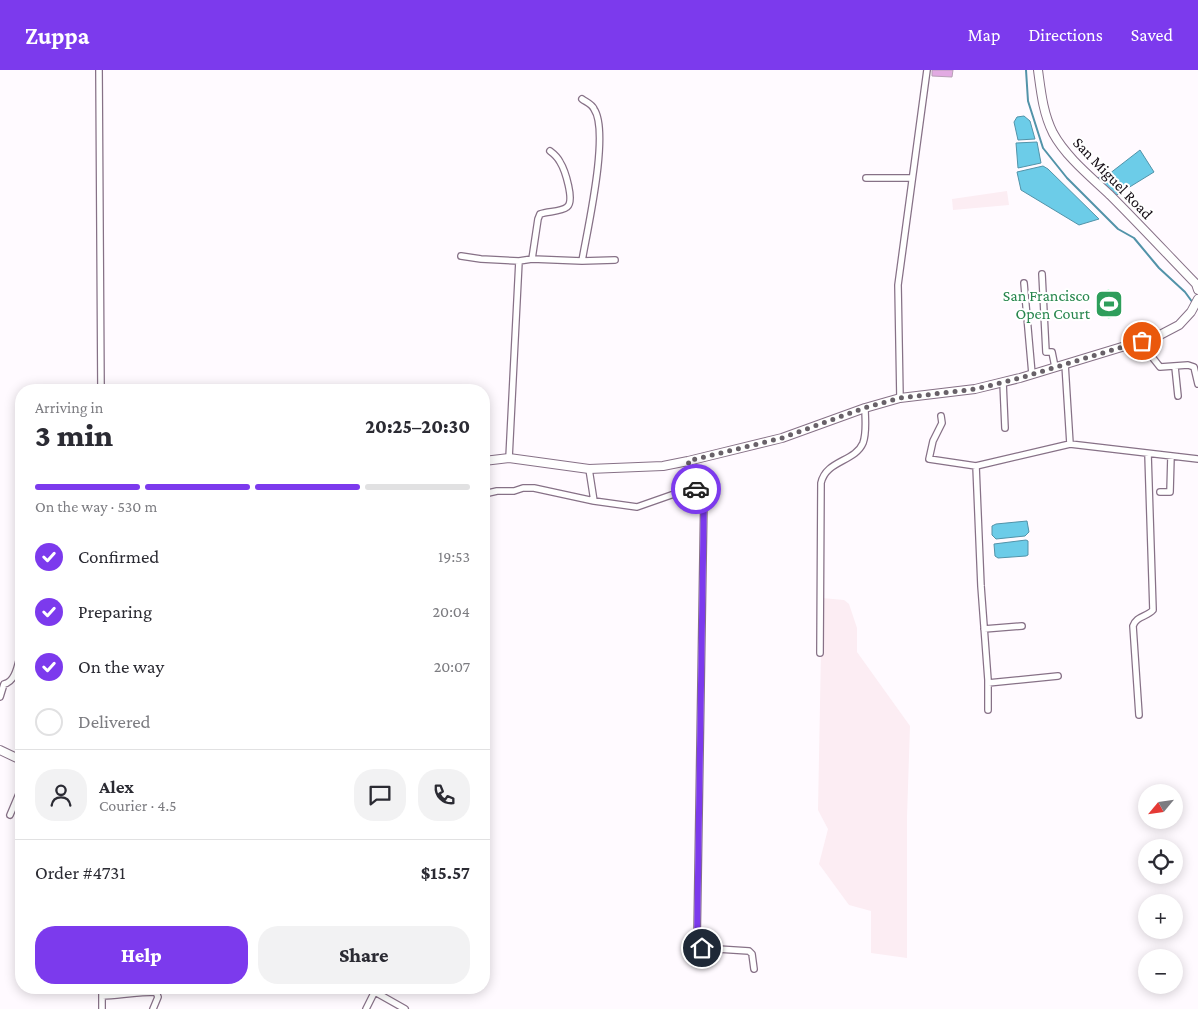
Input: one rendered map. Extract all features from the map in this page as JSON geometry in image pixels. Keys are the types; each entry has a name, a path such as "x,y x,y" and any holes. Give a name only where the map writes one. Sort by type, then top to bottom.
{"street":[{"path":"99,70 101,384"},
{"path":"900,398 898,285 927,70"},
{"name":"San Miguel Road","path":"1038,70 1047,119 1054,135 1068,153 1196,284 1198,290"},
{"path":"582,99 592,105 597,115 600,156 582,261"},
{"path":"532,259 539,216 543,212 566,208 569,204 569,187 561,163 550,151"},
{"path":"866,178 912,178"},
{"path":"461,256 496,261 532,259 615,260"},
{"path":"509,458 519,261"},
{"path":"1042,274 1046,352 1052,352 1055,367"},
{"path":"1024,283 1032,374"},
{"path":"490,460 509,458 589,469 664,466 688,461 782,438 864,408 900,398 976,389 1158,336 1179,325 1198,300"},
{"path":"1142,341 1145,348 1160,367 1188,365 1194,367 1198,384"},
{"path":"1065,364 1070,444"},
{"path":"1175,367 1178,396"},
{"path":"1003,382 1005,428"},
{"path":"820,653 822,483 824,472 849,457 862,446 866,432 864,408"},
{"path":"941,416 942,423 933,441 930,459 976,466 1070,444 1198,460"},
{"path":"1139,715 1133,626 1136,619 1153,610 1148,454"},
{"path":"1160,492 1170,492 1170,456"},
{"path":"688,461 695,489"},
{"path":"976,466 988,710"},
{"path":"589,469 594,501"},
{"path":"490,493 514,492 523,488 534,488 594,501 637,507 677,493 695,489 702,490 704,494 697,941 698,946 702,948 749,951 752,954 754,969"},
{"path":"984,629 1022,626"},
{"path":"0,698 4,684 9,684 15,672"},
{"path":"988,683 1058,676"},
{"path":"0,750 15,757"},
{"path":"10,815 15,803"},
{"path":"102,1009 102,996 132,994"},
{"path":"153,1009 158,997 157,994"},
{"path":"366,1009 374,994"},
{"path":"379,994 405,1009"}],"shaded area":[{"path":"1007,191 1009,205 953,210 952,199"},
{"path":"822,598 844,600 849,604 857,628 857,652 910,726 907,817 907,958 871,953 871,911 849,905 819,864 828,829 818,810"}],"green space":[{"name":"San Francisco Open Court","path":"1109,289 1119,315 1108,319 1098,294"}],"water":[{"path":"1024,116 1030,121 1035,139 1018,140 1014,122 1017,117"},
{"path":"1037,142 1041,163 1018,168 1016,143"},
{"path":"1140,150 1154,172 1115,196 1097,179 1106,172 1109,174"},
{"path":"1043,166 1099,219 1079,225 1021,190 1017,172"},
{"path":"1027,521 1029,532 1025,536 996,539 992,535 992,526 996,524"},
{"path":"1028,541 1028,555 998,558 995,556 994,544"}],"building":[{"path":"932,70 953,70 952,77 932,76"}],"waterway":[{"path":"1026,70 1028,101 1043,148 1067,178 1118,229 1134,238 1159,268 1185,292 1193,303"}],"way so far":[{"path":"696,489 688,461 782,438 864,408 900,398 976,389 1020,378 1142,341"}],"place":[{"name":"San Francisco Open Court","path":"1109,304"}],"route":[{"path":"696,489 702,490 704,494 697,941 699,948 702,948"}]}
